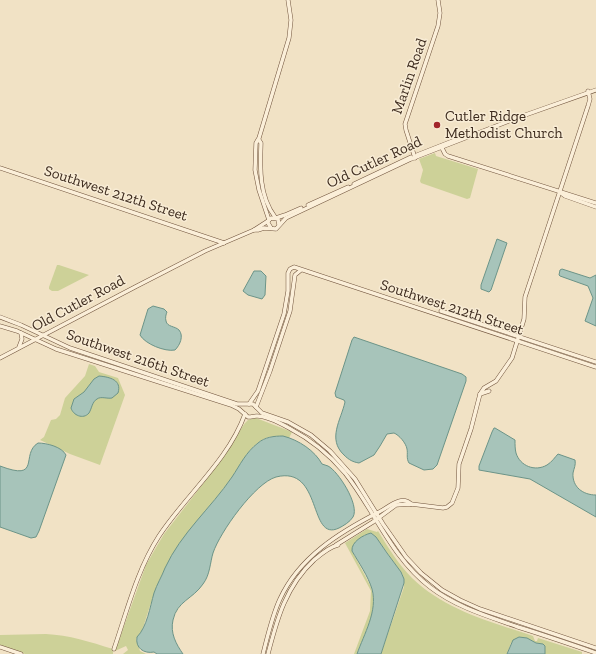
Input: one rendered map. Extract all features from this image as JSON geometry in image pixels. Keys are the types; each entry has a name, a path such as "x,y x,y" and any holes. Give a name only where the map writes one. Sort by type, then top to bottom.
{"street":[{"path":"259,140 263,189 270,209 279,221 279,225 276,229 272,229 268,226 268,220 259,190 255,170 256,143 259,140 289,38 291,16 288,0"},
{"name":"Marlin Road","path":"415,157 406,128 406,123 438,26 440,14 438,0"},
{"name":"Old Cutler Road","path":"275,217 298,210 441,146 545,106 596,89"},
{"path":"263,654 274,615 284,590 300,568 322,548 344,531 372,515 378,515 400,501 408,501 411,504 443,508 449,506 454,501 458,488 458,468 471,429 480,394 484,388 495,383 511,360 519,336 524,317 525,297 588,106 590,99 588,92"},
{"path":"441,146 444,154 448,156 560,193 596,203"},
{"name":"Old Cutler Road","path":"279,225 283,220 289,217 415,157"},
{"name":"Southwest 212th Street","path":"0,168 224,243"},
{"path":"560,193 596,207"},
{"path":"268,220 275,217"},
{"name":"Old Cutler Road","path":"0,358 166,271 254,230 268,220"},
{"name":"Old Cutler Road","path":"254,230 264,228 272,229"},
{"path":"114,649 140,572 151,550 162,532 217,462 239,427 244,414 244,408 258,391 285,309 288,291 288,272 294,267 301,270"},
{"path":"239,427 257,413 257,408 290,311 294,277 296,273 301,270"},
{"name":"Southwest 212th Street","path":"301,270 596,367"},
{"name":"Southwest 212th Street","path":"441,311 596,362"},
{"name":"Southwest 216th Street","path":"0,317 21,324 70,348 237,404 248,404"},
{"name":"Southwest 216th Street","path":"0,326 21,333 56,349 238,408 244,414"},
{"path":"52,330 50,336 52,340"},
{"path":"19,347 22,339 21,333"},
{"path":"480,394 489,392"},
{"path":"248,404 254,405 264,413 298,427 327,448 348,470 401,550 412,564 430,580 451,595 480,609 596,648"},
{"path":"244,414 252,417 261,417 285,426 305,437 323,451 347,477 395,551 409,568 426,584 445,597 476,613 596,653"},
{"path":"318,557 376,521 378,515"},
{"path":"268,654 277,621 286,598 301,575 318,557 322,551 322,548"},
{"path":"0,647 21,654"}],"green space":[{"path":"435,153 436,156 478,169 470,198 467,199 421,183 420,181 423,170 419,159"},
{"path":"57,265 89,275 58,291 52,291 49,287"},
{"path":"89,364 95,366 99,372 118,378 125,395 100,465 70,454 40,440 44,437 51,420 56,419 60,415 65,398 85,376"},
{"path":"256,418 292,432 289,438 279,436 268,437 257,443 245,457 224,488 181,542 160,580 143,628 136,639 140,651 146,654 123,654 128,650 126,646 115,651 146,565 164,534 206,480 245,423 248,420"},
{"path":"367,529 378,531 407,573 439,599 469,614 533,636 535,641 537,641 538,638 582,652 582,654 545,654 545,646 543,644 519,637 511,643 507,654 381,654 404,587 403,575 376,537 371,533 363,536 352,551 370,585 373,594 370,620 357,654 354,654 370,611 371,591 345,543"},
{"path":"46,634 71,637 113,649 113,654 25,654 0,645 0,635"}],"water":[{"path":"497,239 507,243 489,292 481,289 481,285"},
{"path":"562,269 590,278 596,275 596,326 585,321 593,298 588,286 560,276 560,270"},
{"path":"254,271 261,271 266,276 265,295 262,299 248,295 243,291"},
{"path":"153,306 164,309 167,312 167,323 180,332 181,340 175,350 166,350 156,347 140,335 148,309"},
{"path":"354,337 462,374 466,377 466,381 437,465 433,469 424,470 409,463 405,444 400,437 394,433 387,434 374,455 359,463 349,459 339,449 336,442 336,436 345,402 344,400 336,397 335,393"},
{"path":"99,376 111,378 117,382 119,389 118,393 112,398 97,399 87,415 76,415 71,408 74,399 84,392 94,379"},
{"path":"495,428 515,440 518,458 524,464 533,468 547,465 558,454 575,460 573,473 574,482 583,492 596,495 596,517 530,479 479,470 479,466 492,432"},
{"path":"283,436 295,440 311,450 322,464 328,466 337,474 351,497 354,512 353,517 341,527 329,530 323,525 308,492 301,482 291,476 276,477 268,481 258,488 230,521 213,553 205,580 199,589 178,608 175,614 172,625 173,634 183,654 157,654 154,652 144,651 137,644 137,637 146,622 154,593 165,568 179,543 224,488 250,450 264,439"},
{"path":"38,443 54,446 66,455 39,531 36,537 31,538 0,527 0,466 21,471 26,469 30,453"},
{"path":"371,533 376,537 401,572 404,583 381,654 357,654 372,614 373,597 370,584 352,551 352,548 358,539"},
{"path":"519,637 527,638 536,643 543,644 545,646 545,654 507,654 513,640"}],"place":[{"name":"Cutler Ridge Methodist Church","path":"437,125"}]}
